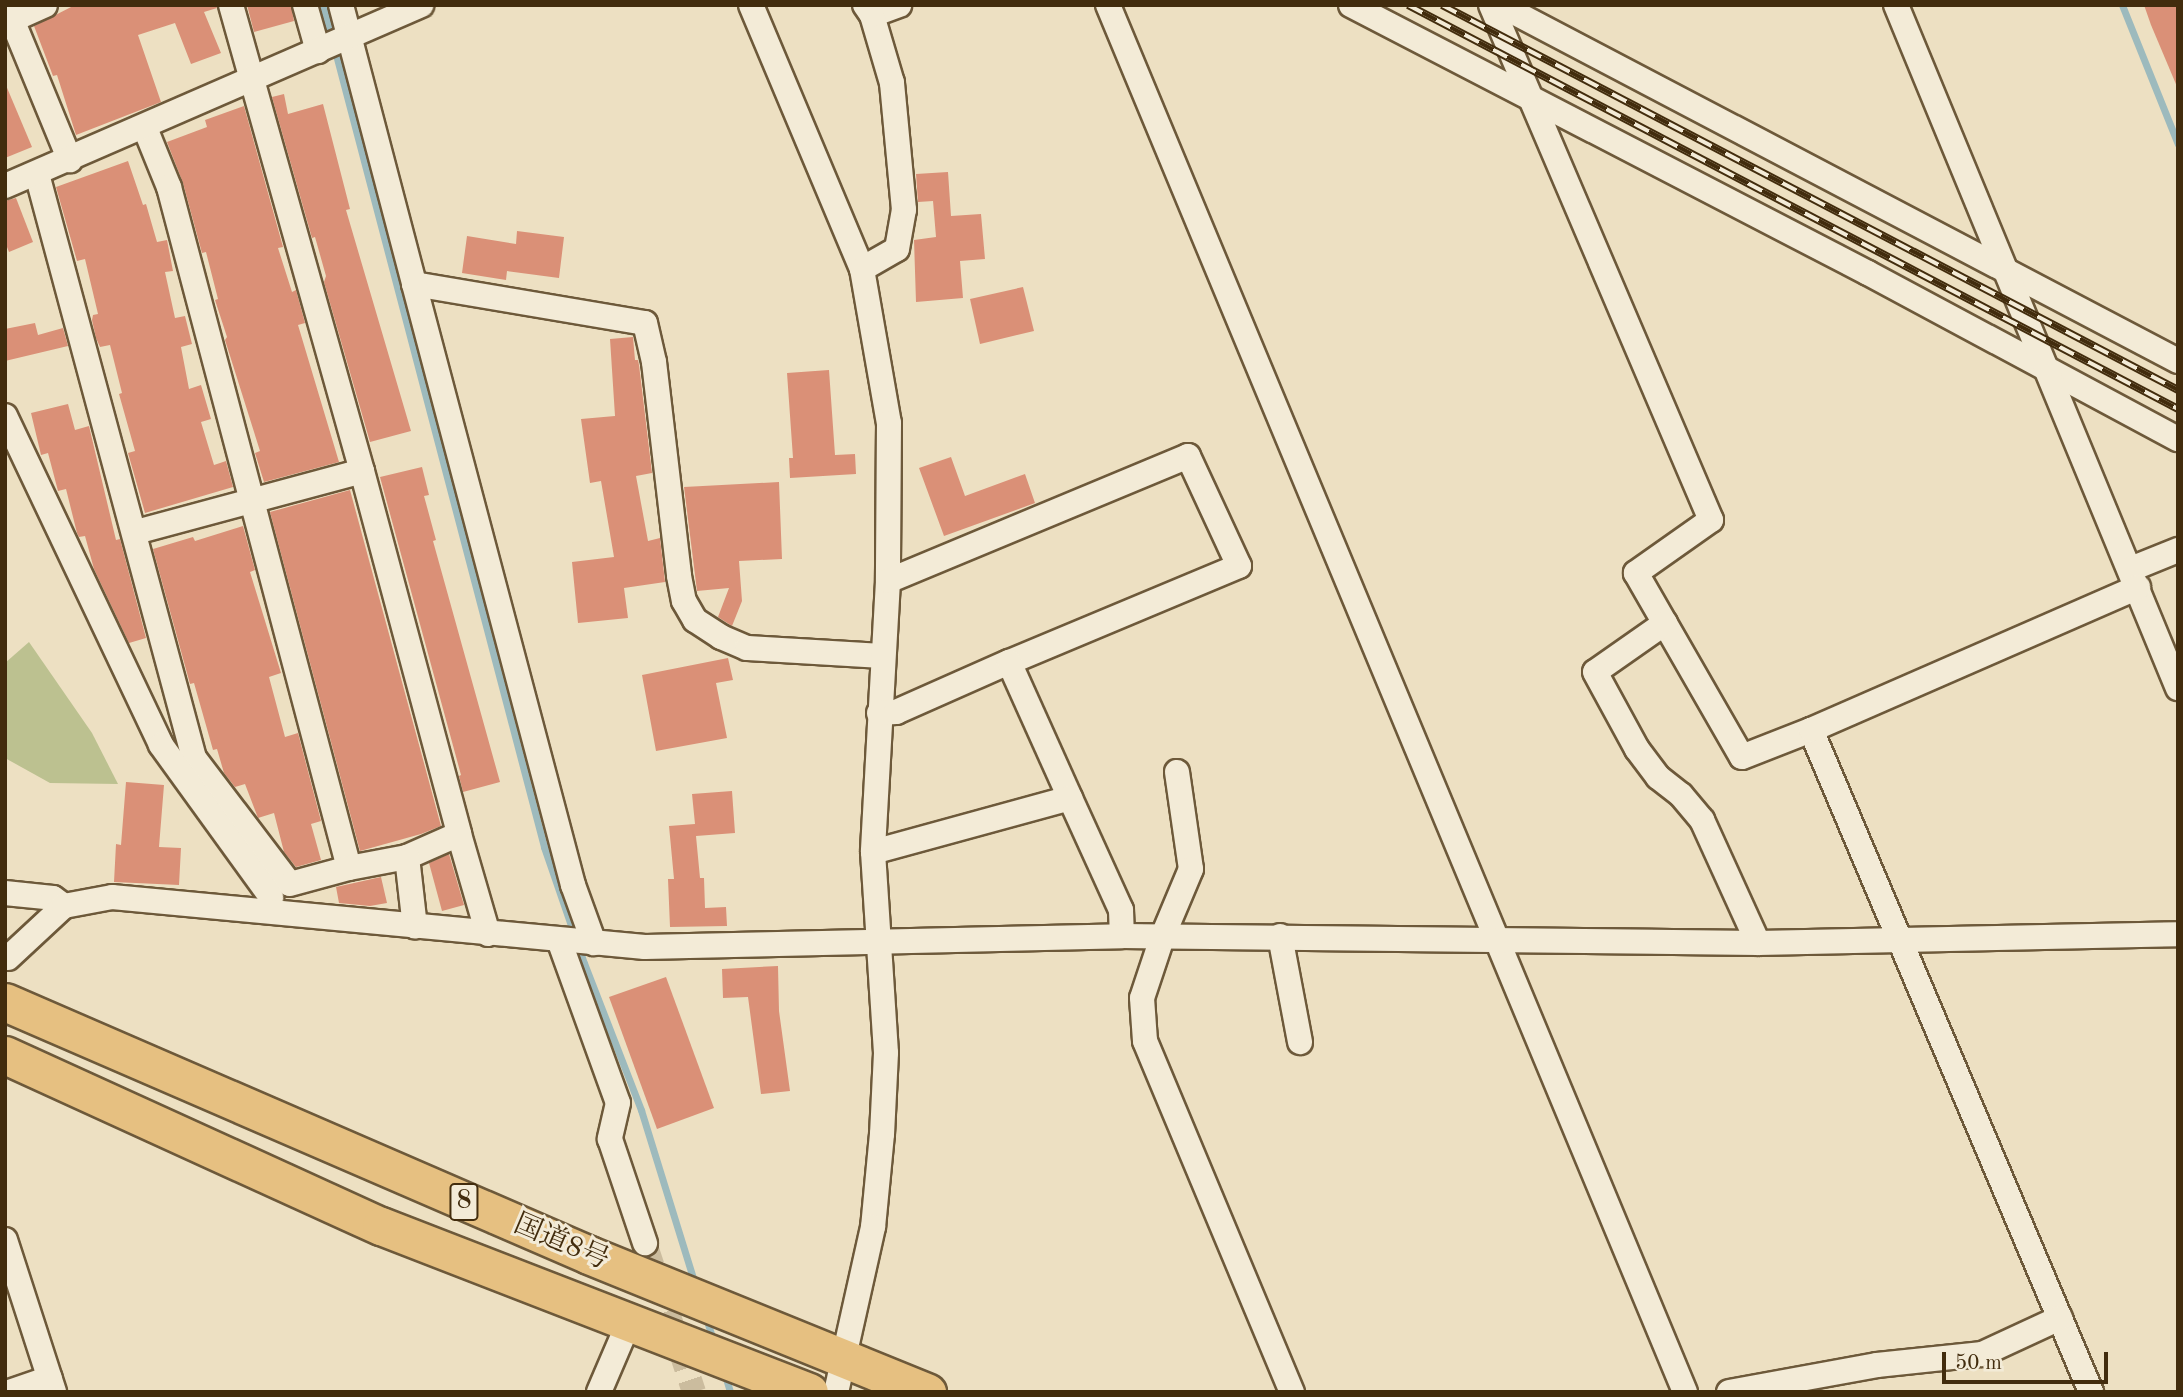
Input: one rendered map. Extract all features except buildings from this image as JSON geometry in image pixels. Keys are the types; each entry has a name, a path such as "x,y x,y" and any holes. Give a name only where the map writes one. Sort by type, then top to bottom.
{"highway":[{"name":"国道8号","path":"5,1002 589,1255 839,1376 928,1392"},
{"name":"国道8号","path":"5,1055 381,1226 809,1392"}],"street":[{"path":"45,5 9,13 71,160"},
{"path":"231,5 254,80 488,934"},
{"path":"305,5 318,51"},
{"path":"341,5 573,885 594,943"},
{"path":"5,186 145,128 421,5"},
{"path":"751,5 863,269 889,423 888,581 873,852 886,1053 882,1134 873,1227 839,1376"},
{"path":"863,269 897,249 904,210 892,83 869,10 899,5"},
{"path":"1108,5 1685,1392"},
{"path":"1351,5 2046,367 2178,439"},
{"path":"1491,5 1711,520 1636,573 1742,757 1811,730 2134,578 2178,550"},
{"path":"1500,5 2008,275 2178,361"},
{"path":"1896,5 2178,688"},
{"path":"145,128 169,187 349,868"},
{"path":"37,174 136,532 194,758 290,884 349,868 407,857 459,834"},
{"path":"414,284 645,323 654,362 679,576 684,601 695,621 720,637 747,648 883,656"},
{"path":"5,416 160,745 271,897"},
{"path":"879,713 896,712 1239,566 1188,456 888,581"},
{"path":"136,532 362,471"},
{"path":"1665,623 1595,672 1637,749 1658,777 1681,795 1702,820 1758,943"},
{"path":"1009,662 1121,910 1122,936"},
{"path":"1811,730 2091,1392"},
{"path":"1177,772 1191,869 1162,938 1142,998 1145,1041 1292,1392"},
{"path":"873,852 1070,797"},
{"path":"407,857 415,927"},
{"path":"5,893 53,898 64,906"},
{"path":"8,958 64,906 112,897 645,947 1122,936 1758,943 2178,934"},
{"path":"1280,936 1300,1042"},
{"path":"559,940 618,1103 610,1139 645,1243"},
{"path":"5,1240 52,1385 9,1392"},
{"path":"1729,1392 1877,1365 1982,1354 2060,1318"},
{"path":"599,1392 629,1322"}],"green space":[{"path":"29,642 92,733 118,784 50,783 5,758 5,663"}],"waterway":[{"path":"323,5 544,847 584,963 641,1110 695,1284"},
{"path":"2122,5 2178,144"},
{"path":"705,1315 713,1340"},
{"path":"724,1372 730,1392"}],"tunnel":[{"path":"645,1243 694,1392"}],"railway":[{"path":"1408,5 2178,409"},
{"path":"1442,5 2178,390"}]}
